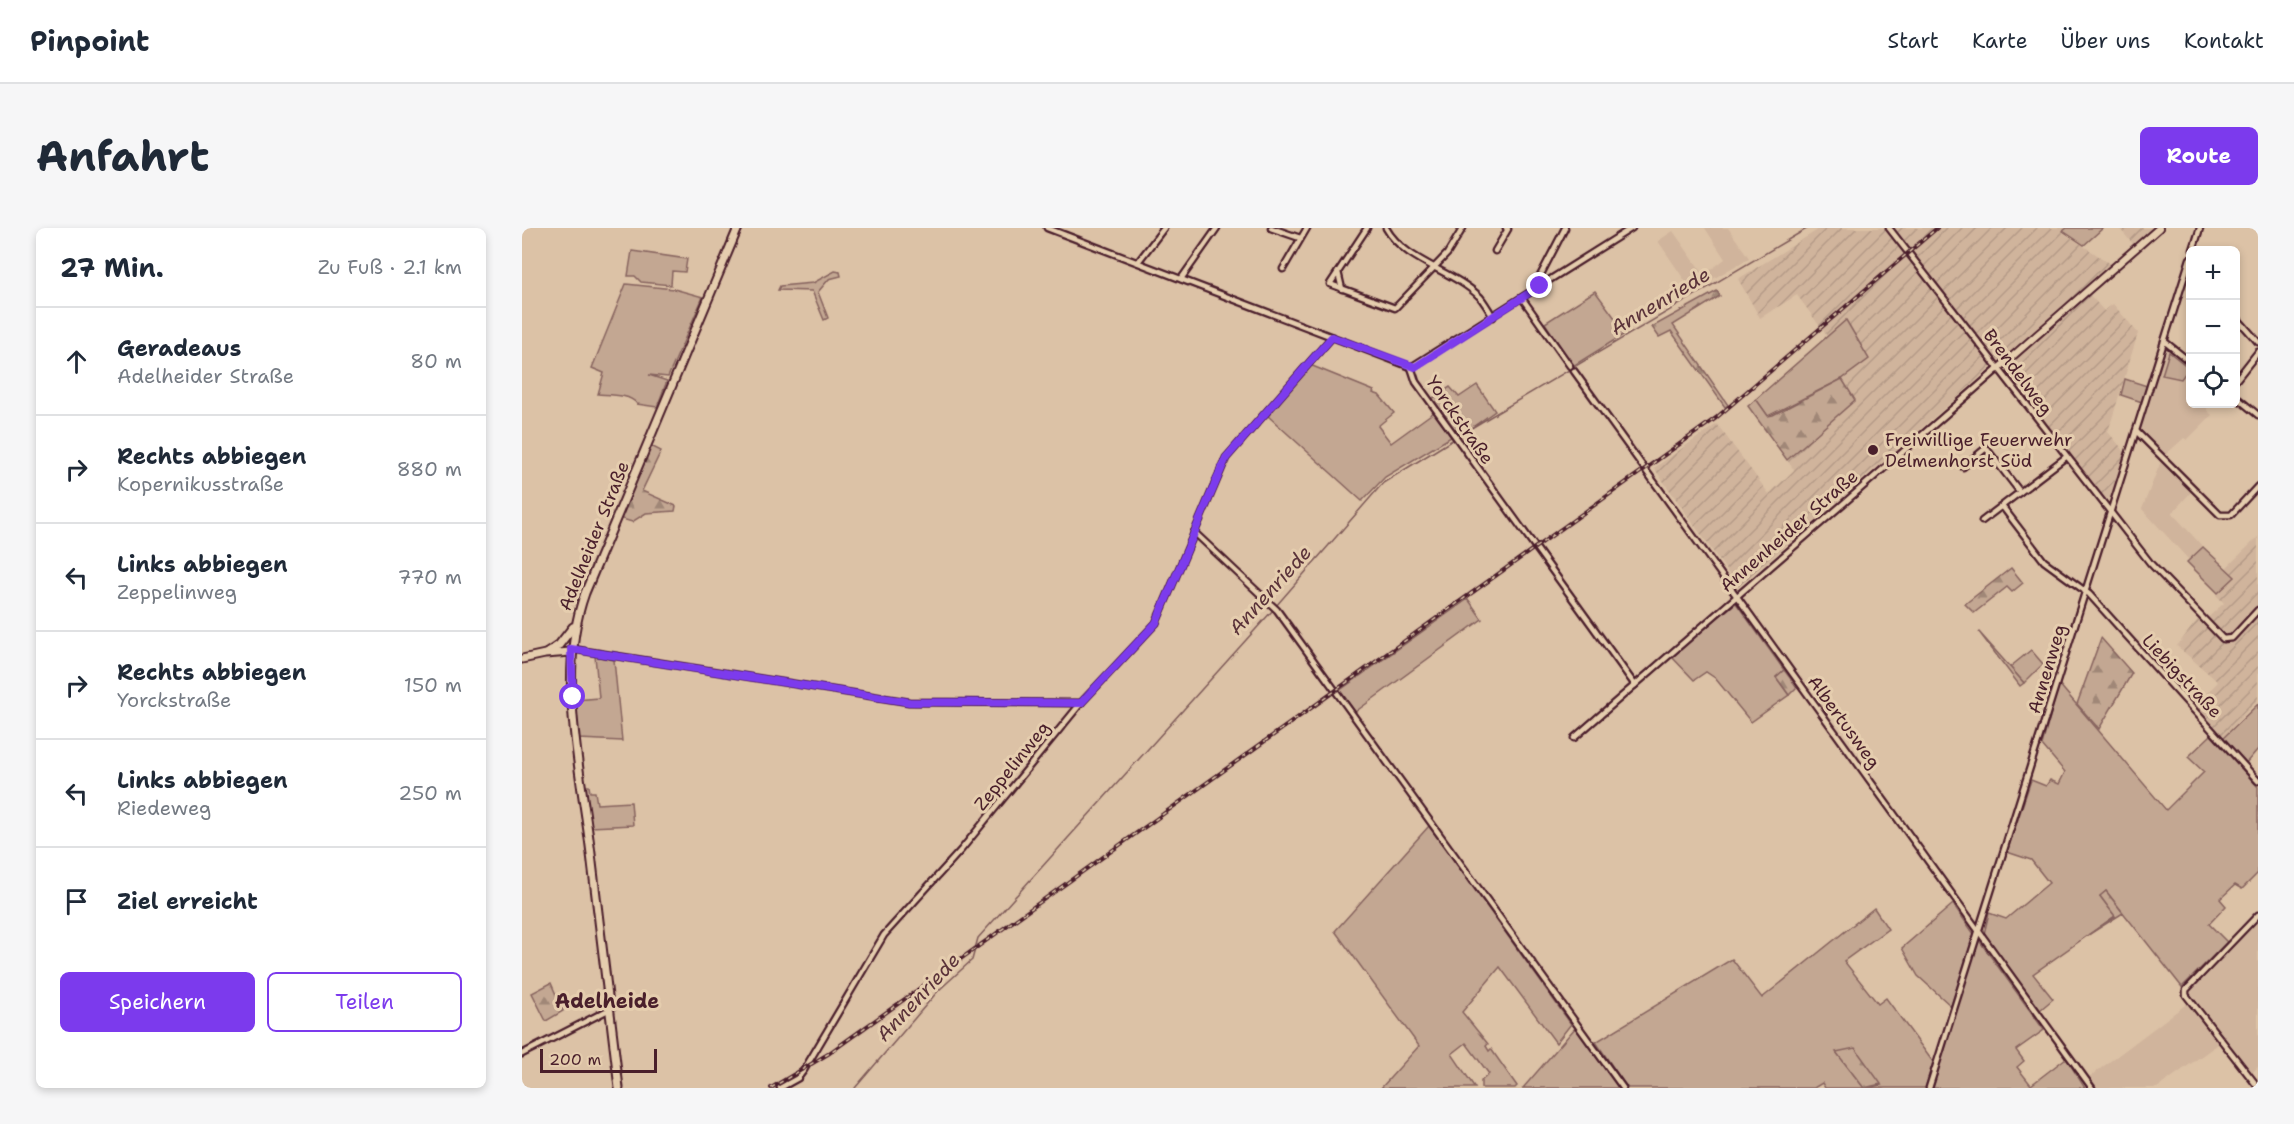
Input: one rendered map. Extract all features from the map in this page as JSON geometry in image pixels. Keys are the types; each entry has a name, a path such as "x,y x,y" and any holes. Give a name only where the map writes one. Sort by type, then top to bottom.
{"main road":[{"name":"Adelheider Straße","path":"620,1088 577,740 571,649 575,626 590,583 738,228"},
{"path":"545,654 559,645 575,626"},
{"path":"559,645 571,649"},
{"path":"522,659 571,649"}],"street":[{"name":"Yorckstraße","path":"1047,228 1411,367 1416,382 1635,685"},
{"path":"1138,262 1164,228"},
{"path":"1181,279 1217,228"},
{"path":"1271,228 1300,238"},
{"path":"1283,269 1307,228"},
{"path":"1367,228 1330,284 1395,308 1447,254 1462,230 1455,228"},
{"path":"1386,228 1392,239 1480,297 1493,317"},
{"path":"1495,251 1506,228"},
{"path":"1540,286 1538,280 1565,228"},
{"path":"1411,367 1632,228"},
{"name":"Brendelweg","path":"1889,228 2109,513 2151,564 2223,639 2232,638 2258,610"},
{"name":"Annenheider Straße","path":"1574,738 2159,228"},
{"path":"2194,246 2200,228"},
{"path":"1338,272 1342,289"},
{"name":"Annenweg","path":"1929,1088 2186,272"},
{"name":"Albertusweg","path":"1522,298 2092,1088"},
{"path":"2240,323 2258,342"},
{"name":"Zeppelinweg","path":"780,1088 798,1078 804,1070 884,934 961,850 1081,703 1156,623 1226,458 1332,337"},
{"path":"2164,341 2186,359"},
{"path":"2240,374 2258,352"},
{"path":"2240,401 2258,415"},
{"path":"2136,430 2220,515 2231,515 2258,486"},
{"path":"1963,467 1986,448 2020,492"},
{"path":"1982,521 2066,457"},
{"name":"Liebigstraße","path":"2002,506 2044,561 2085,590 2258,781"},
{"path":"1194,532 1272,603 1623,1088"},
{"path":"571,649 909,702 1081,703"},
{"path":"2258,915 2189,984 2186,995 2258,1087"},
{"path":"522,1054 610,1009"}],"shaded area":[{"path":"1705,228 1728,228 1749,258 1692,291 1658,241 1673,231 1704,275 1725,259"},
{"path":"1821,228 2066,228 2062,232 2111,264 1738,587 1654,468 1717,424 1769,494 1794,470 1787,460 1855,400 1842,379 1869,359 1846,320 1827,336 1797,295 1760,318 1738,279"},
{"path":"2119,228 2152,228 2133,244"},
{"path":"2090,295 2104,311 2113,304 2138,333 2108,432 2126,453 2111,498 2103,499 2005,369"},
{"path":"2166,348 2186,363 2186,408 2207,408 2212,415 2187,440 2184,438 2164,456 2141,428"},
{"path":"2161,461 2192,491 2172,513 2203,547 2189,560 2142,509"},
{"path":"2258,537 2258,700 2223,737 2195,705 2218,682 2177,646 2198,619 2202,623 2224,603 2216,595 2235,577 2226,568"},
{"path":"2258,920 2258,1067 2251,1074 2191,993 2190,988"},
{"path":"2189,1002 2221,1042 2157,1088 2095,1088 2088,1078"}],"green space":[{"path":"2067,228 2103,228 2084,245 2063,231"},
{"path":"632,251 687,259 685,272 672,271 671,285 641,282 635,276 628,276"},
{"path":"835,271 840,272 841,276 829,279 818,292 828,318 824,320 812,291 778,290 780,286 813,283"},
{"path":"626,284 674,289 703,297 668,377 649,375 667,381 657,407 637,404 630,398 598,394 604,373 592,368"},
{"path":"1595,291 1626,333 1573,366 1545,323"},
{"path":"1717,291 1720,296 1673,325 1728,405 1725,407 1671,331 1659,337 1652,327"},
{"path":"1846,320 1869,359 1842,379 1768,416 1756,399"},
{"path":"2169,352 2186,366 2186,372 2181,379 2162,375"},
{"path":"1310,365 1379,395 1394,413 1378,426 1391,443 1434,412 1451,437 1385,477 1362,501 1268,416"},
{"path":"1842,379 1855,400 1787,460 1748,406 1756,399 1768,416 1773,415"},
{"path":"2125,379 2147,386 2142,402 2121,395"},
{"path":"1477,385 1495,411 1460,436 1430,400 1450,387 1459,397"},
{"path":"651,446 661,451 642,491 676,506 675,511 646,513 632,522 619,518"},
{"path":"2203,547 2235,577 2218,593 2187,562"},
{"path":"2011,568 2023,583 2012,592 2007,587 1974,613 1965,604"},
{"path":"1468,599 1482,619 1355,712 1339,691"},
{"path":"1736,603 1784,670 1776,677 1789,695 1751,722 1715,678 1706,672 1694,680 1671,656"},
{"path":"1979,632 2024,683 2020,686"},
{"path":"2101,638 2132,673 2099,729 2077,704"},
{"path":"2031,650 2043,664 2024,683 2010,667"},
{"path":"595,656 614,660 622,741 579,739 576,700 599,698"},
{"path":"1784,670 1797,687 1789,695 1776,677"},
{"path":"2059,684 2166,810 2204,772 2188,757 2211,735 2258,787 2258,873 2242,889 2235,885 2220,899 2226,906 2209,924 2227,942 2182,987 2106,891 2100,896 2115,916 2033,974 2053,999 2040,1010 1984,934 1989,913 2006,919 2049,883 2031,860 2007,852 2031,780 2046,786 2050,780 2059,784 2065,772 2042,745"},
{"path":"2258,704 2258,749 2245,764 2223,738"},
{"path":"585,786 589,786 590,792 595,792 597,804 631,802 633,825 591,827"},
{"path":"1429,826 1571,1024 1556,1043 1500,967 1462,1012 1488,1044 1486,1046 1489,1051 1491,1049 1517,1086 1515,1088 1481,1088 1481,1081 1489,1074 1466,1043 1452,1054 1475,1088 1381,1088 1419,1046 1335,931"},
{"path":"2106,891 2123,913 2088,935 2115,916 2100,896"},
{"path":"1953,904 1974,934 1951,1006 1918,976 1902,948"},
{"path":"1874,908 1888,929 1844,961 1878,1004 1886,998 1933,1062 1925,1088 1866,1088 1881,1085 1837,1053 1864,1088 1825,1088 1822,1083 1814,1088 1627,1088 1596,1042 1732,959 1762,998"},
{"path":"1978,939 2044,1030 2016,1050 2024,1061 2017,1067 2031,1085 2066,1058 2085,1088 1933,1088"},
{"path":"551,983 563,1011 546,1021 532,993"},
{"path":"1576,1027 1619,1088 1523,1088"},
{"path":"1855,1048 1881,1084 1864,1088 1836,1052"}],"waterway":[{"name":"Annenriede","path":"1458,436 1808,228"},
{"name":"Annenriede","path":"1276,606 1383,483 1454,439"},
{"name":"Annenriede","path":"855,1088 938,991 972,960 978,938 1273,610"}],"railway":[{"path":"771,1088 828,1054 1716,418 1937,228"}],"place":[{"name":"Freiwillige Feuerwehr Delmenhorst Süd","path":"1873,450"}],"district":[{"name":"Adelheide","path":"607,1001"}],"route":[{"path":"573,697 571,649 909,702 1081,703 1156,623 1226,458 1332,337 1415,367 1540,286"}]}
